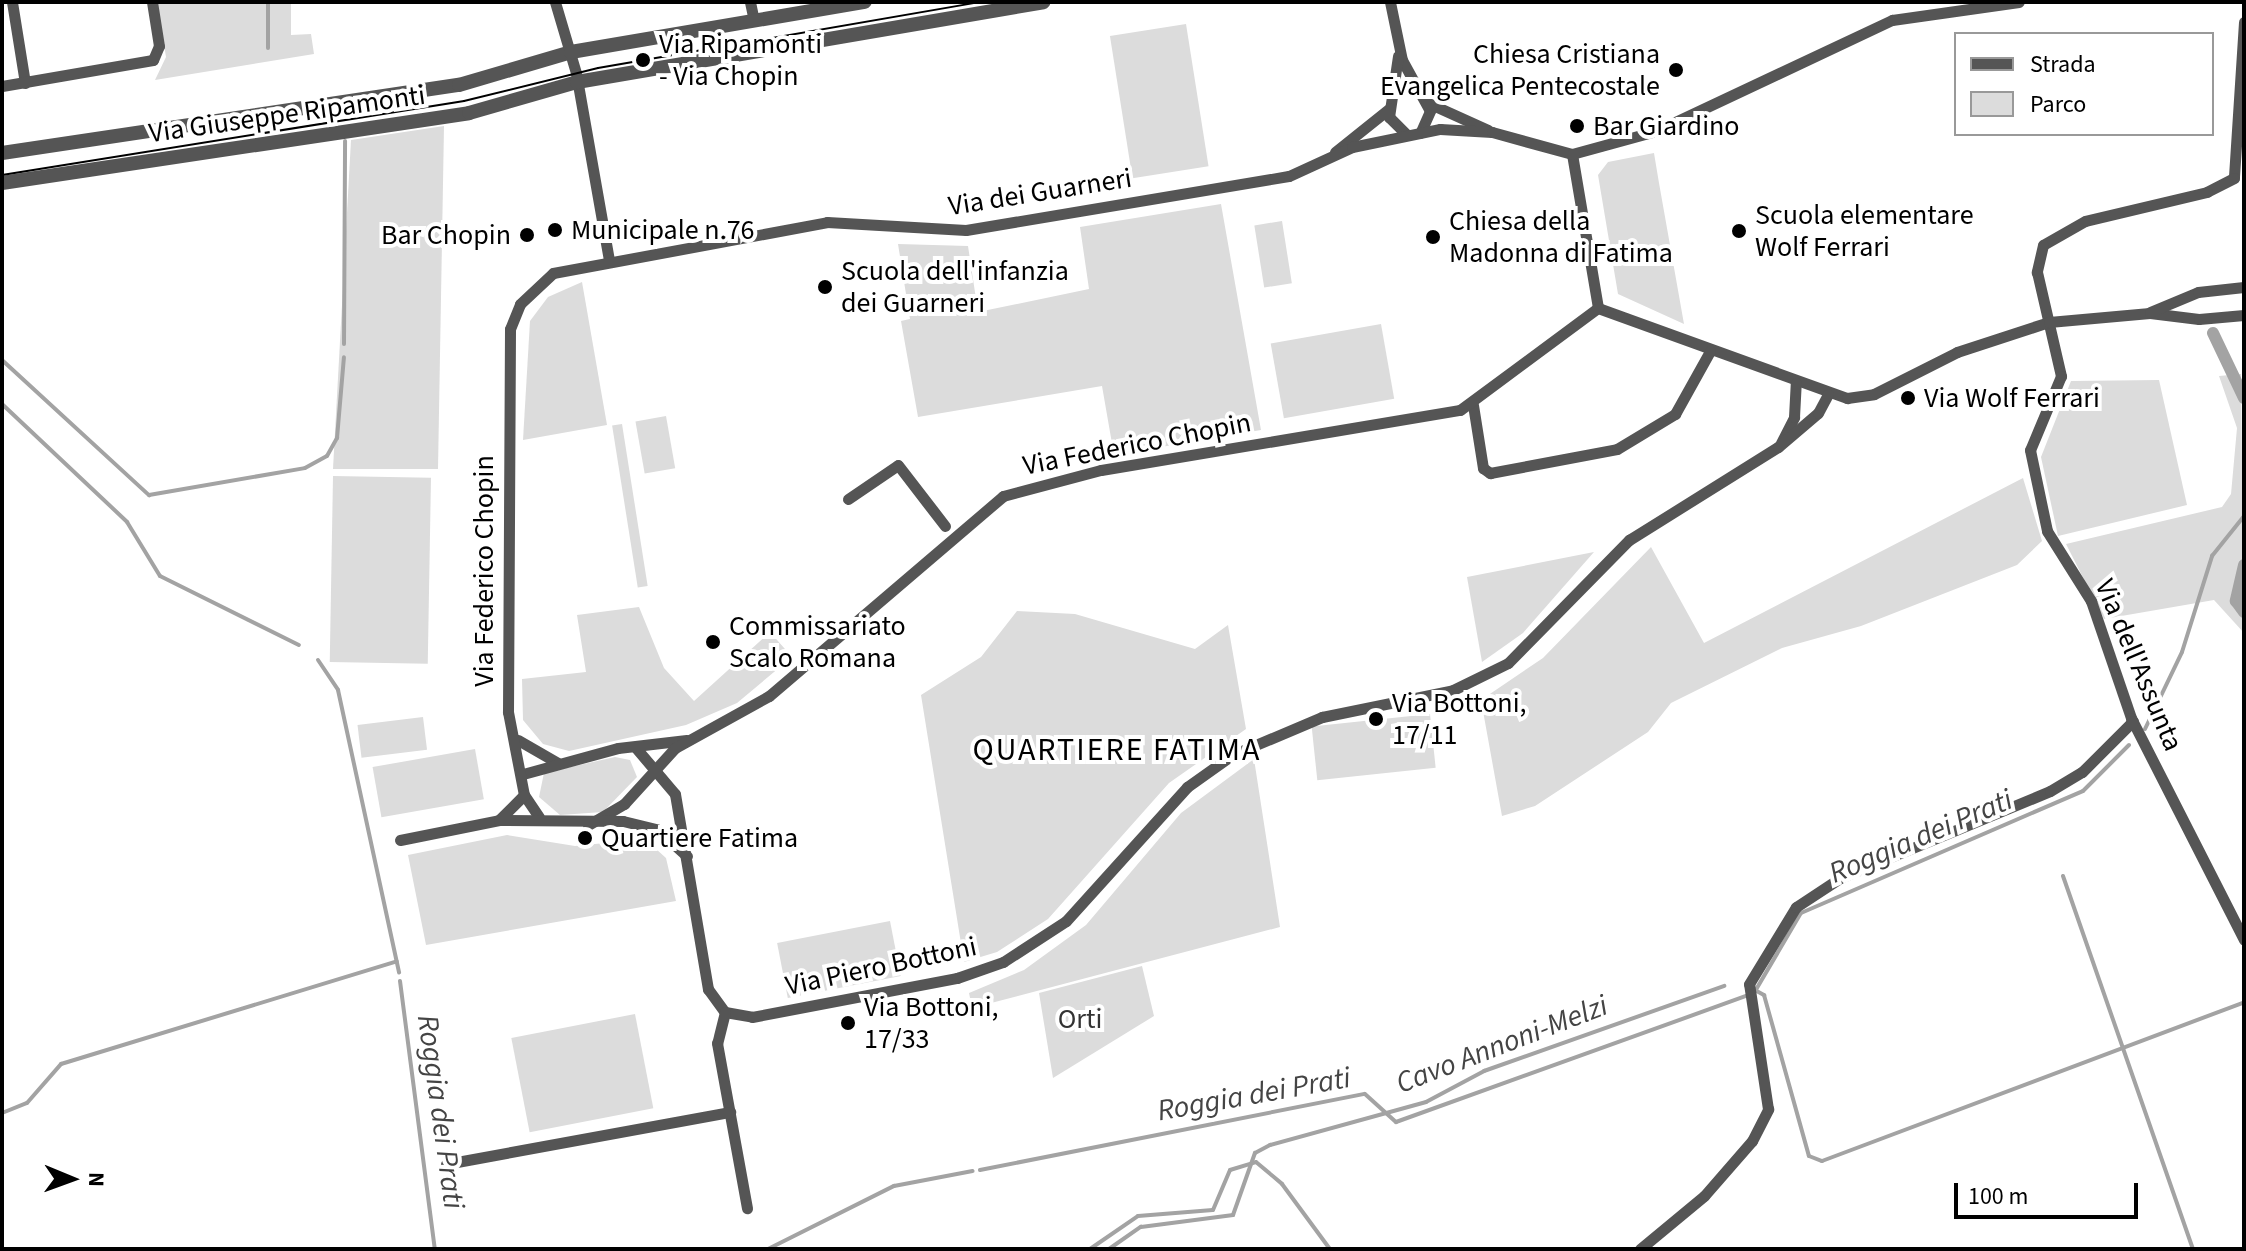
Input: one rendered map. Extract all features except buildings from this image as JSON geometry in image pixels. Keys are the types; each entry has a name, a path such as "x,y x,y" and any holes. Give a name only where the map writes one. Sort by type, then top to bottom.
{"street":[{"path":"12,2 25,83"},
{"path":"2,86 153,60 159,46 152,2"},
{"path":"555,2 571,52 609,261"},
{"path":"750,2 754,21"},
{"name":"Via Giuseppe Ripamonti","path":"2,153 459,85 571,52 865,2"},
{"name":"Via Giuseppe Ripamonti","path":"2,183 469,113 577,82 1043,2"},
{"path":"1390,2 1397,43 1392,125 1413,134 1430,117 1397,43"},
{"path":"1392,105 1422,99 1492,132 1572,154 1656,131 1892,20 2019,2"},
{"name":"Via dell'Assunta","path":"2244,22 2239,164 2227,184 2051,234 2037,272 2061,376 2030,450 2035,487 2047,531 2091,601 2133,721 2244,940"},
{"name":"Via dei Guarneri","path":"1332,155 1392,105"},
{"name":"Via dei Guarneri","path":"609,261 845,221 966,230 1289,176 1332,155 1413,134 1492,132"},
{"path":"1572,154 1598,308 1828,394 1874,394 1957,352 2049,322 2150,313 2199,319 2244,315"},
{"name":"Via Federico Chopin","path":"609,261 541,280 510,329 507,698 523,774 558,763 687,741"},
{"path":"2150,313 2198,292 2244,287"},
{"name":"Via Federico Chopin","path":"588,825 647,780 687,741 756,707 1003,496 1041,481 1473,405 1598,308"},
{"path":"1473,405 1483,468 1490,473 1617,449 1675,414 1710,351"},
{"path":"1780,445 1794,417 1796,383"},
{"name":"Via Piero Bottoni","path":"725,1012 752,1017 893,993 1003,962 1066,921 1180,794 1230,756 1322,717 1484,678 1548,630 1629,540 1780,445 1819,412 1828,394"},
{"path":"848,499 898,465 945,526"},
{"path":"1640,1249 1704,1196 1752,1141 1768,1109 1749,984 1796,907 1840,878 2050,791 2082,772 2133,721"},
{"path":"518,740 558,763"},
{"path":"636,748 675,794 708,989 725,1012 717,1043 747,1208"},
{"path":"647,760 647,780"},
{"path":"523,774 524,795 539,817"},
{"path":"499,820 524,795"},
{"path":"400,840 499,820 539,817 588,825 645,825 687,856"},
{"path":"446,1164 730,1112"}],"green space":[{"path":"157,2 291,2 291,35 311,34 314,54 155,80 166,57"},
{"path":"1186,24 1209,166 1132,178 1110,36"},
{"path":"444,126 438,469 333,469 351,140"},
{"path":"1654,153 1684,324 1618,294 1598,175 1608,162"},
{"path":"1221,204 1261,430 1114,455 1102,386 918,417 901,321 910,319 898,244 968,246 978,312 1089,289 1080,227"},
{"path":"1282,221 1292,283 1264,288 1254,225"},
{"path":"582,282 607,425 523,440 530,321 548,297"},
{"path":"1381,324 1394,399 1284,418 1271,343"},
{"path":"2241,374 2244,633 2214,600 2104,619 2066,544 2222,507 2231,494 2237,428 2219,376"},
{"path":"2159,380 2187,505 2058,536 2041,457 2071,381"},
{"path":"666,416 675,468 645,474 635,421"},
{"path":"622,424 648,586 638,588 612,426"},
{"path":"333,476 431,478 428,664 330,662"},
{"path":"2023,478 2042,541 2017,565 1861,626 1782,648 1671,703 1648,732 1535,806 1502,816 1481,700 1543,658 1651,547 1704,643"},
{"path":"1594,552 1523,633 1482,662 1467,577"},
{"path":"639,607 664,668 694,701 770,632 792,657 737,703 686,725 569,751 543,744 523,720 522,679 586,672 577,615"},
{"path":"1017,611 1075,614 1195,649 1228,625 1246,729 1169,783 1048,919 997,952 964,962 921,695 981,657"},
{"path":"1430,714 1436,768 1317,780 1312,726"},
{"path":"423,717 427,750 362,758 357,725"},
{"path":"475,749 484,799 381,817 373,767"},
{"path":"615,757 630,760 637,777 603,812 560,815 539,797 544,773"},
{"path":"1254,759 1280,927 972,1008 969,993 1024,970 1086,925 1181,813"},
{"path":"507,835 575,846 645,839 666,858 676,901 426,945 408,855"},
{"path":"890,921 901,976 788,998 777,943"},
{"name":"Orti","path":"1142,966 1154,1016 1053,1078 1039,993"},
{"path":"635,1014 653,1108 530,1132 511,1038"}],"waterway":[{"path":"268,2 268,48"},
{"path":"344,344 345,141"},
{"path":"2213,333 2244,398"},
{"path":"2,360 149,495 305,468 327,456 337,438 344,357"},
{"path":"2,404 127,522 160,576 299,645"},
{"name":"Roggia dei Prati","path":"2145,729 2182,652 2212,556 2244,516"},
{"path":"2244,565 2236,601 2244,612"},
{"path":"318,660 338,690 399,973"},
{"name":"Roggia dei Prati","path":"1754,993 1801,913 2083,791 2129,745"},
{"path":"2063,876 2193,1249"},
{"path":"2,1113 27,1103 61,1064 397,961"},
{"name":"Roggia dei Prati","path":"400,981 435,1249"},
{"name":"Cavo Annoni-Melzi","path":"1109,1249 1141,1227 1233,1215 1255,1153 1270,1145 1426,1102 1484,1071 1724,986"},
{"name":"Cavo Annoni-Melzi","path":"1753,989 1764,995 1809,1156 1822,1161 2244,1002"},
{"name":"Roggia dei Prati","path":"980,1170 1365,1094 1396,1122 1746,996"},
{"path":"1090,1249 1138,1216 1213,1210 1230,1170 1256,1162 1282,1184 1330,1249"},
{"name":"Roggia dei Prati","path":"768,1249 894,1186 973,1171"}],"tram line":[{"path":"2,175 464,101 598,68 982,2"}],"place":[{"name":"Via Ripamonti - Via Chopin","path":"643,60"},
{"name":"Chiesa Cristiana Evangelica Pentecostale","path":"1676,70"},
{"name":"Bar Giardino","path":"1577,126"},
{"name":"Municipale n.76","path":"555,230"},
{"name":"Scuola elementare Wolf Ferrari","path":"1739,231"},
{"name":"Bar Chopin","path":"527,235"},
{"name":"Chiesa della Madonna di Fatima","path":"1433,237"},
{"name":"Scuola dell'infanzia dei Guarneri","path":"825,287"},
{"name":"Via Wolf Ferrari","path":"1908,398"},
{"name":"Commissariato Scalo Romana","path":"713,642"},
{"name":"Via Bottoni, 17/11","path":"1376,719"},
{"name":"Quartiere Fatima","path":"585,838"},
{"name":"Via Bottoni, 17/33","path":"848,1023"}],"district":[{"name":"QUARTIERE FATIMA","path":"1117,750"}]}
